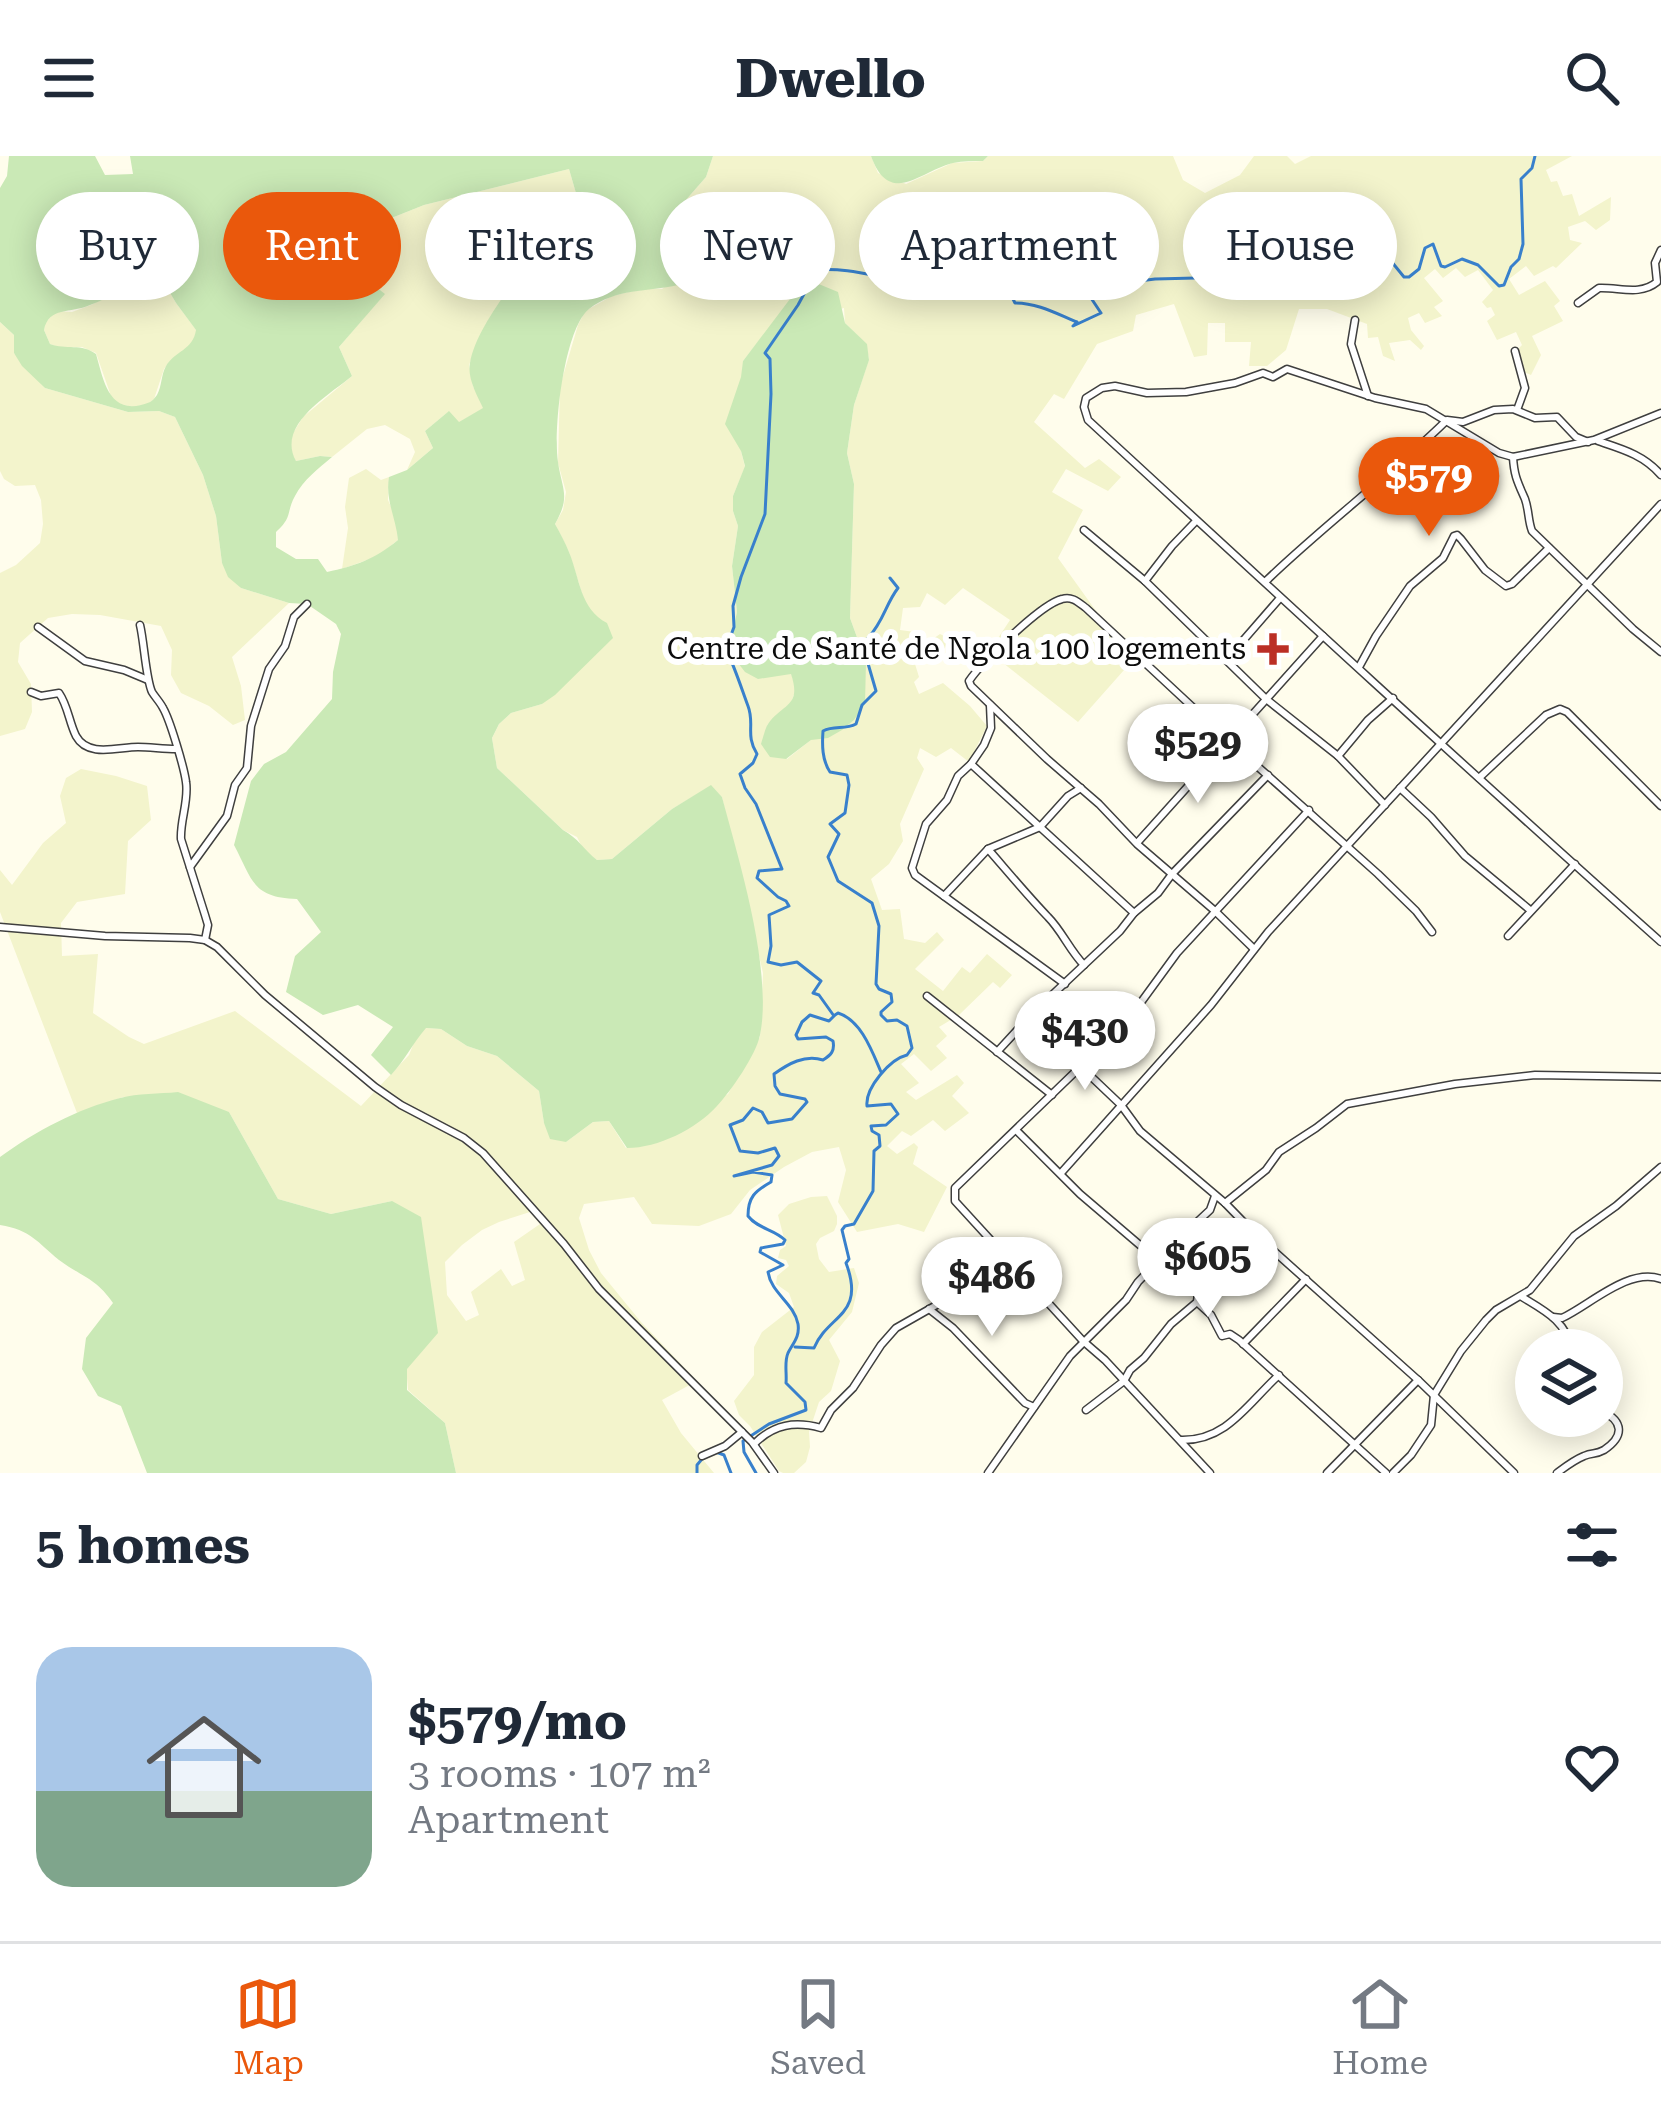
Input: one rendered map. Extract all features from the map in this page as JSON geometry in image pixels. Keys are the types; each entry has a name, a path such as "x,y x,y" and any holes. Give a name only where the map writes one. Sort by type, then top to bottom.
{"street":[{"path":"1578,303 1598,288 1650,288 1657,282 1655,263 1661,250"},
{"path":"1355,320 1351,344 1368,396"},
{"path":"1515,351 1526,388 1517,410"},
{"path":"1661,413 1591,441 1513,458 1415,404 1368,396 1287,369 1273,377 1263,373 1186,392 1102,388 1086,398 1084,407 1088,420 1661,942"},
{"path":"1266,581 1447,420 1472,420 1494,410 1557,417 1576,436 1619,447 1646,460 1661,475"},
{"path":"1513,458 1532,531 1661,652"},
{"path":"1061,1173 1347,846 1661,504"},
{"path":"1145,581 1196,520"},
{"path":"1084,530 1145,581 1266,699 1338,756 1385,805"},
{"path":"1359,667 1410,586 1443,558 1454,536 1507,586 1549,548"},
{"path":"1254,950 969,681 1051,604 1065,597 1087,608 1406,901 1432,932"},
{"path":"1226,660 1280,598"},
{"path":"190,867 226,816 235,784 247,768 251,726 269,668 285,646 294,617 307,604"},
{"path":"140,625 148,680 166,713 186,780 181,839 208,925 205,940"},
{"path":"38,627 85,661 148,680"},
{"path":"1137,844 1324,636"},
{"path":"31,692 59,693 84,746 176,749"},
{"path":"1338,756 1393,698"},
{"path":"990,705 991,728 984,745 926,824 911,868 1065,984"},
{"path":"1479,778 1546,716 1560,709 1661,806"},
{"path":"971,764 1134,914"},
{"path":"997,1052 1158,893 1268,775"},
{"path":"944,896 988,850 1040,827 1081,788"},
{"path":"1400,788 1465,856 1530,910"},
{"path":"1210,1473 998,1250 953,1194 1131,1016 1177,953 1309,810"},
{"path":"988,850 1084,965"},
{"path":"1508,936 1575,864"},
{"path":"0,927 205,940 375,1087 472,1143 598,1288 753,1443 774,1473"},
{"path":"927,996 1052,1095"},
{"path":"1081,1067 1121,1105 1140,1132 1225,1203 1514,1473"},
{"path":"1225,1203 1266,1170 1279,1152 1347,1104 1455,1084 1534,1076 1661,1077"},
{"path":"1017,1131 1156,1264 1198,1293 1197,1302 1171,1324 1124,1381 1086,1410"},
{"path":"1197,1302 1222,1336 1230,1334 1243,1344 1390,1473 1411,1455 1431,1425 1434,1395 1486,1320 1522,1297 1574,1236 1661,1167"},
{"path":"988,1473 1083,1341 1210,1210 1215,1196"},
{"path":"753,1443 783,1425 821,1428 896,1328 929,1309 998,1250"},
{"path":"1553,1317 1562,1318 1637,1277 1661,1279"},
{"path":"1243,1344 1306,1279"},
{"path":"1522,1297 1564,1329"},
{"path":"929,1309 1034,1407"},
{"path":"1181,1439 1208,1438 1223,1430 1279,1375"},
{"path":"1327,1473 1418,1380"},
{"path":"702,1456 743,1433"},
{"path":"1557,1473 1604,1450 1616,1437"}],"green space":[{"path":"9,156 95,156 105,175 133,174 130,156 713,156 706,177 693,192 660,192 660,288 636,292 636,192 576,192 569,169 476,192 425,192 425,205 401,214 401,192 223,192 223,300 380,300 339,347 352,376 318,402 293,435 296,461 332,457 298,490 276,532 276,547 296,559 318,559 327,572 364,561 398,540 389,477 407,470 433,448 425,431 449,411 459,422 483,408 470,363 501,300 604,300 580,320 567,358 557,427 564,499 555,524 586,602 607,623 613,638 555,695 511,713 492,738 497,768 597,860 612,859 672,809 711,785 722,797 752,916 763,1009 758,1043 748,1062 723,1099 698,1122 676,1136 639,1147 627,1148 609,1121 593,1122 566,1142 550,1139 539,1091 497,1056 467,1046 441,1029 426,1028 391,1075 371,1055 393,1027 358,1005 323,1015 286,992 295,956 321,932 297,899 271,895 256,885 234,845 251,781 264,764 286,752 332,699 341,634 336,624 307,604 241,588 228,577 203,475 175,417 159,411 128,412 45,388 22,366 14,353 14,335 0,322 0,188"},
{"path":"713,156 871,156 878,173 906,184 952,163 983,161 988,156 1173,156 1183,180 1203,192 1183,192 1183,300 1397,300 1397,192 1207,192 1240,175 1254,156 1287,156 1295,164 1311,156 1572,156 1546,170 1563,196 1572,194 1579,216 1611,197 1610,220 1596,230 1585,221 1568,227 1570,240 1582,243 1556,268 1534,276 1526,266 1509,279 1519,295 1545,281 1560,301 1554,306 1563,321 1532,336 1541,355 1531,375 1522,371 1517,350 1522,345 1516,332 1497,340 1487,321 1495,315 1482,302 1493,290 1478,270 1465,277 1456,268 1443,278 1435,269 1424,278 1443,301 1434,307 1442,316 1425,323 1419,313 1408,318 1424,346 1421,350 1410,340 1389,343 1395,361 1383,356 1378,337 1368,338 1367,324 1327,309 1299,309 1286,350 1267,366 1249,366 1251,342 1225,342 1225,323 1208,323 1207,355 1194,357 1174,304 1136,315 1133,331 1097,344 1064,399 1054,394 1034,422 1085,468 1099,459 1121,477 1108,491 1066,469 1052,492 1083,510 1058,558 1132,661 1078,722 989,652 1010,620 963,588 945,605 927,593 920,607 903,608 900,630 915,632 927,643 940,634 948,638 945,648 915,664 919,694 943,683 987,726 969,762 951,748 936,757 920,748 917,758 924,769 900,824 903,841 889,864 871,879 882,910 900,909 904,939 925,943 937,932 944,940 915,969 943,991 962,967 970,973 987,954 1012,975 1000,988 993,982 939,1027 947,1036 936,1046 947,1058 931,1071 914,1054 901,1064 919,1083 906,1092 916,1100 957,1075 964,1083 952,1096 969,1113 945,1131 933,1120 911,1136 902,1131 887,1146 897,1154 914,1143 918,1147 913,1164 947,1187 924,1232 898,1224 857,1232 838,1202 846,1170 839,1147 812,1152 784,1167 750,1190 731,1214 699,1226 652,1224 634,1197 584,1204 579,1218 601,1273 697,1381 662,1400 681,1433 714,1473 456,1473 445,1423 408,1390 392,1201 331,1214 278,1199 229,1112 123,1097 77,1113 0,912 0,870 12,885 43,843 66,823 60,796 66,778 81,769 147,786 151,820 128,841 125,894 77,902 61,923 62,956 98,954 93,1013 144,1044 235,1011 361,1106 409,1055 425,1028 441,1029 467,1046 497,1056 539,1091 544,1123 566,1142 593,1122 609,1121 626,1148 728,1094 760,1037 763,973 722,797 711,786 672,809 612,859 597,860 497,768 492,738 511,713 542,704 594,616 555,524 566,492 558,463 560,386 585,311 605,300 636,300 636,290 645,288 660,289 660,300 835,300 835,192 693,192 706,177","holes":["844,308 845,323 866,344 869,359 854,405 847,453 854,484 850,618 866,662 828,737 812,739 787,759 767,725 791,704 796,688 791,673 730,643 737,612 732,566 738,526 733,496 745,467 741,451 743,361 769,328","530,1212 540,1224 514,1242 525,1280 512,1286 501,1269 471,1292 479,1315 466,1321 447,1295 445,1262 482,1230 499,1222"]},
{"path":"871,156 988,156 897,183 879,172"},
{"path":"569,169 576,192 476,192"},
{"path":"424,205 425,300 502,300 469,365 484,408 458,423 448,412 425,431 433,448 407,470 415,452 410,439 385,425 367,429 332,457 296,461 290,438 303,417 352,376 339,347 379,300 401,300 401,214"},
{"path":"835,291 845,323 867,344 869,360 854,405 847,453 854,484 850,618 866,662 865,704 842,730 811,740 786,759 770,757 761,744 768,724 793,699 791,674 758,679 745,672 730,643 737,612 732,566 738,526 733,496 745,466 725,424 743,361 789,300 835,300"},
{"path":"101,300 174,300 197,331 191,346 164,369 148,404 117,404 96,353 50,344 45,323 56,311 72,312"},
{"path":"0,322 14,335 14,353 45,388 128,412 159,411 175,417 203,475 216,516 222,563 241,588 289,603 232,657 245,720 233,725 209,706 181,693 171,675 172,650 161,626 72,614 48,618 20,643 18,662 31,684 32,712 25,729 0,736 0,573 40,543 43,524 35,485 15,486 0,471"},
{"path":"366,469 381,480 389,477 388,500 397,520 398,540 378,556 342,569 349,478"},
{"path":"178,1092 229,1112 278,1199 331,1214 392,1201 421,1217 438,1333 407,1369 407,1390 445,1423 456,1473 147,1473 121,1406 98,1396 82,1369 86,1338 113,1303 95,1283 33,1238 0,1225 0,1157 88,1108 127,1096"},
{"path":"827,1196 837,1224 816,1244 819,1259 829,1272 854,1268 859,1283 852,1312 829,1340 840,1361 831,1391 819,1402 806,1462 794,1473 783,1473 739,1415 734,1401 754,1375 754,1347 762,1332 794,1307 789,1293 776,1284 777,1276 789,1266 778,1258 786,1246 778,1215 789,1204"}],"waterway":[{"path":"756,1473 743,1441 769,1424 806,1410 805,1402 786,1383 787,1356 798,1324 768,1272 783,1265 760,1252 785,1240 748,1216 751,1199 771,1182 772,1175 734,1176 772,1165 779,1156 775,1148 740,1151 730,1125 743,1120 753,1108 768,1123 792,1119 807,1102 780,1094 774,1074 797,1061 823,1060 830,1054 833,1041 826,1037 798,1039 796,1035 810,1015 829,1021 834,1016 813,993 821,981 797,962 768,962 769,915 789,906 757,878 759,871 782,869 740,774 757,754 748,706 726,649 741,577 765,514 771,394 770,359 765,353 817,270 940,282 945,288 977,279 990,290 1000,291 1017,279 1015,303 1055,312 1077,322 1073,326 1101,313 1091,298 1107,285 1236,277 1286,281 1322,271 1345,271 1355,285 1381,260 1391,261 1409,277 1419,269 1425,248 1433,244 1441,266 1462,259 1504,285 1523,244 1521,179 1532,168 1535,156"},
{"path":"795,1347 814,1348 848,1304 851,1280 842,1230 854,1224 873,1191 874,1151 880,1146 879,1135 871,1126 886,1125 898,1114 891,1104 867,1106 867,1099 880,1075 912,1048 907,1026 881,1015 892,1002 891,994 876,984 879,926 872,903 838,881 828,857 839,834 830,824 845,813 849,785 847,775 830,772 825,762 823,731 856,724 862,705 876,691 867,660 868,638 898,588 890,578"},
{"path":"835,1015 846,1017 859,1029 881,1072"},
{"path":"716,1452 724,1455 731,1473"},
{"path":"697,1473 702,1459"}],"place":[{"name":"Centre de Santé de Ngola 100 logements","path":"1273,649"}]}
